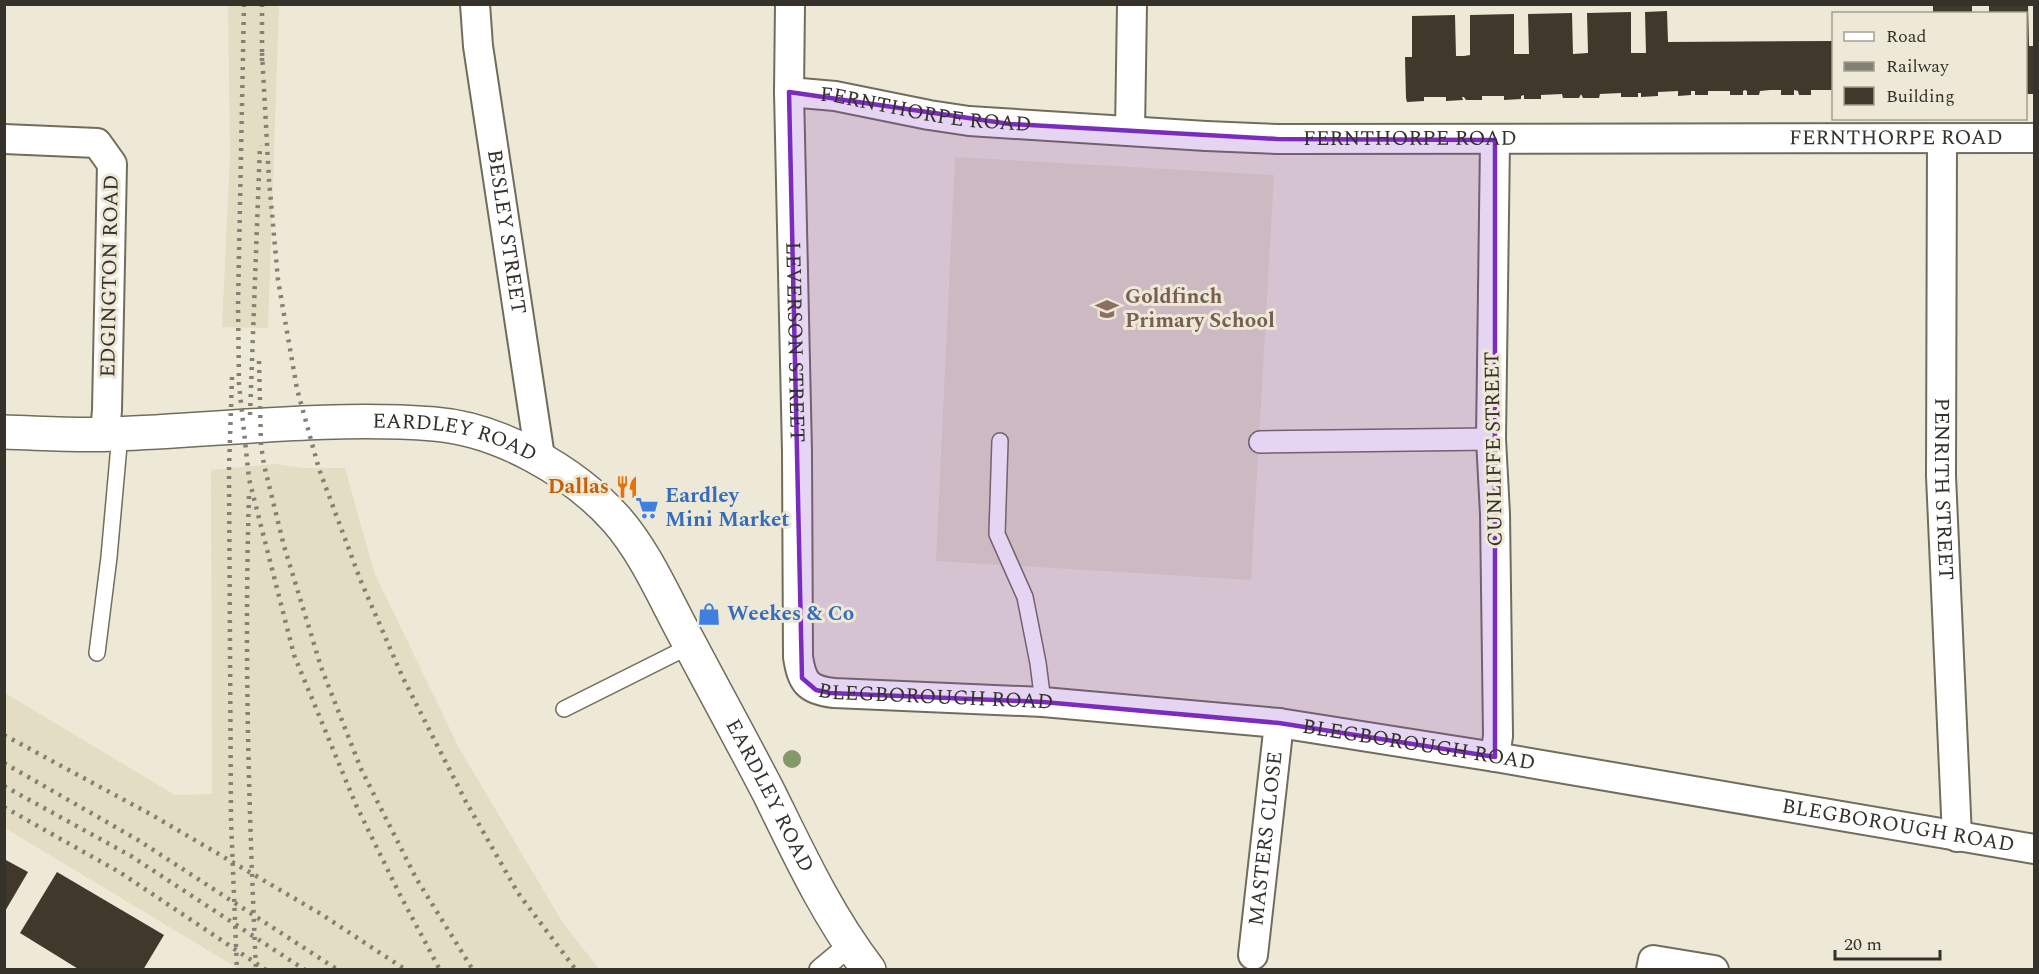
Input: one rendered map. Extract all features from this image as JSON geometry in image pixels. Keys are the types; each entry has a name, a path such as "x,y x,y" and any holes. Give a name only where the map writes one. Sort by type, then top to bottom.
{"street":[{"name":"BESLEY STREET","path":"475,4 475,27 540,457"},
{"name":"LEVERSON STREET","path":"790,4 789,92 797,452 798,657 802,678"},
{"path":"1130,130 1132,4"},
{"name":"FERNTHORPE ROAD","path":"789,92 835,96 969,121 1277,139 2034,138"},
{"name":"EDGINGTON ROAD","path":"4,139 97,143 112,164 107,410 112,434"},
{"name":"PENRITH STREET","path":"1942,139 1941,476 1957,837"},
{"name":"CUNLIFFE STREET","path":"1495,140 1491,439 1495,513 1498,736 1495,757"},
{"name":"EARDLEY ROAD","path":"4,432 112,434 211,427 328,423 437,424 491,436 540,457 589,494 616,519 642,556 727,710 820,896 859,957"},
{"path":"1260,442 1491,439"},
{"name":"BLEGBOROUGH ROAD","path":"802,678 816,690 830,693 1043,702 1279,723 1495,757 2034,849"},
{"name":"MASTERS CLOSE","path":"1253,955 1279,723"},
{"path":"820,969 859,957"},
{"path":"1651,969 1653,960 1714,969"}],"lane":[{"path":"97,653 109,557 112,434"},
{"path":"1000,441 997,534 1025,597 1043,702"},
{"path":"564,708 690,646"}],"highlighted area":[{"path":"789,92 1010,124 1277,139 1495,140 1495,757 1279,723 1043,702 830,693 816,690 802,678"}],"shaded area":[{"path":"228,5 279,5 268,328 222,327 230,155"},
{"name":"Goldfinch Primary School","path":"955,157 1274,175 1251,580 936,561"},
{"path":"275,464 303,468 345,468 374,572 459,748 563,923 599,969 239,969 5,828 5,693 175,795 212,794 211,470"}],"building":[{"path":"1989,4 2028,4 2029,46 2034,46 2034,94 2027,94 2027,12 1989,12"},
{"path":"1933,5 1972,5 1972,12 1933,12"},
{"path":"1667,11 1668,42 1832,41 1832,90 1811,90 1811,95 1799,95 1798,91 1794,90 1794,95 1781,95 1781,90 1770,90 1760,91 1759,95 1747,95 1745,90 1743,95 1730,95 1730,91 1708,91 1708,95 1695,95 1695,91 1691,91 1691,95 1678,96 1678,91 1658,92 1658,96 1641,97 1641,93 1638,93 1638,97 1621,97 1621,93 1600,94 1599,98 1583,98 1581,94 1579,98 1563,98 1562,94 1541,95 1541,99 1524,99 1524,95 1521,99 1504,100 1504,96 1482,96 1482,100 1466,100 1462,97 1463,100 1446,101 1446,97 1424,97 1424,101 1407,102 1405,57 1412,57 1412,16 1455,15 1456,56 1464,56 1470,55 1470,15 1514,14 1514,54 1529,54 1528,14 1572,13 1573,54 1588,53 1587,13 1631,12 1631,53 1646,53 1645,12"},
{"path":"4,859 28,872 4,913"},
{"path":"57,872 164,935 143,970 80,970 20,933"}],"railway":[{"path":"244,4 238,305 239,384 249,479 294,655 356,805 440,970"},
{"path":"262,4 262,61"},
{"path":"262,53 269,180 278,280 297,389 319,469 360,579 403,678 465,800 518,893 576,970"},
{"path":"250,415 260,145"},
{"path":"259,361 261,445 264,465 284,546 321,667 361,769 416,878 473,970"},
{"path":"232,377 229,469 231,820 237,970"},
{"path":"249,496 248,733 256,970"},
{"path":"4,735 152,815 321,914 406,970"},
{"path":"4,763 138,840 338,970"},
{"path":"4,786 131,856 305,970"},
{"path":"4,807 121,873 266,970"}],"place":[{"name":"Goldfinch Primary School","path":"1107,309"},
{"name":"Dallas","path":"627,487"},
{"name":"Eardley Mini Market","path":"647,508"},
{"name":"Weekes & Co","path":"709,614"}]}
